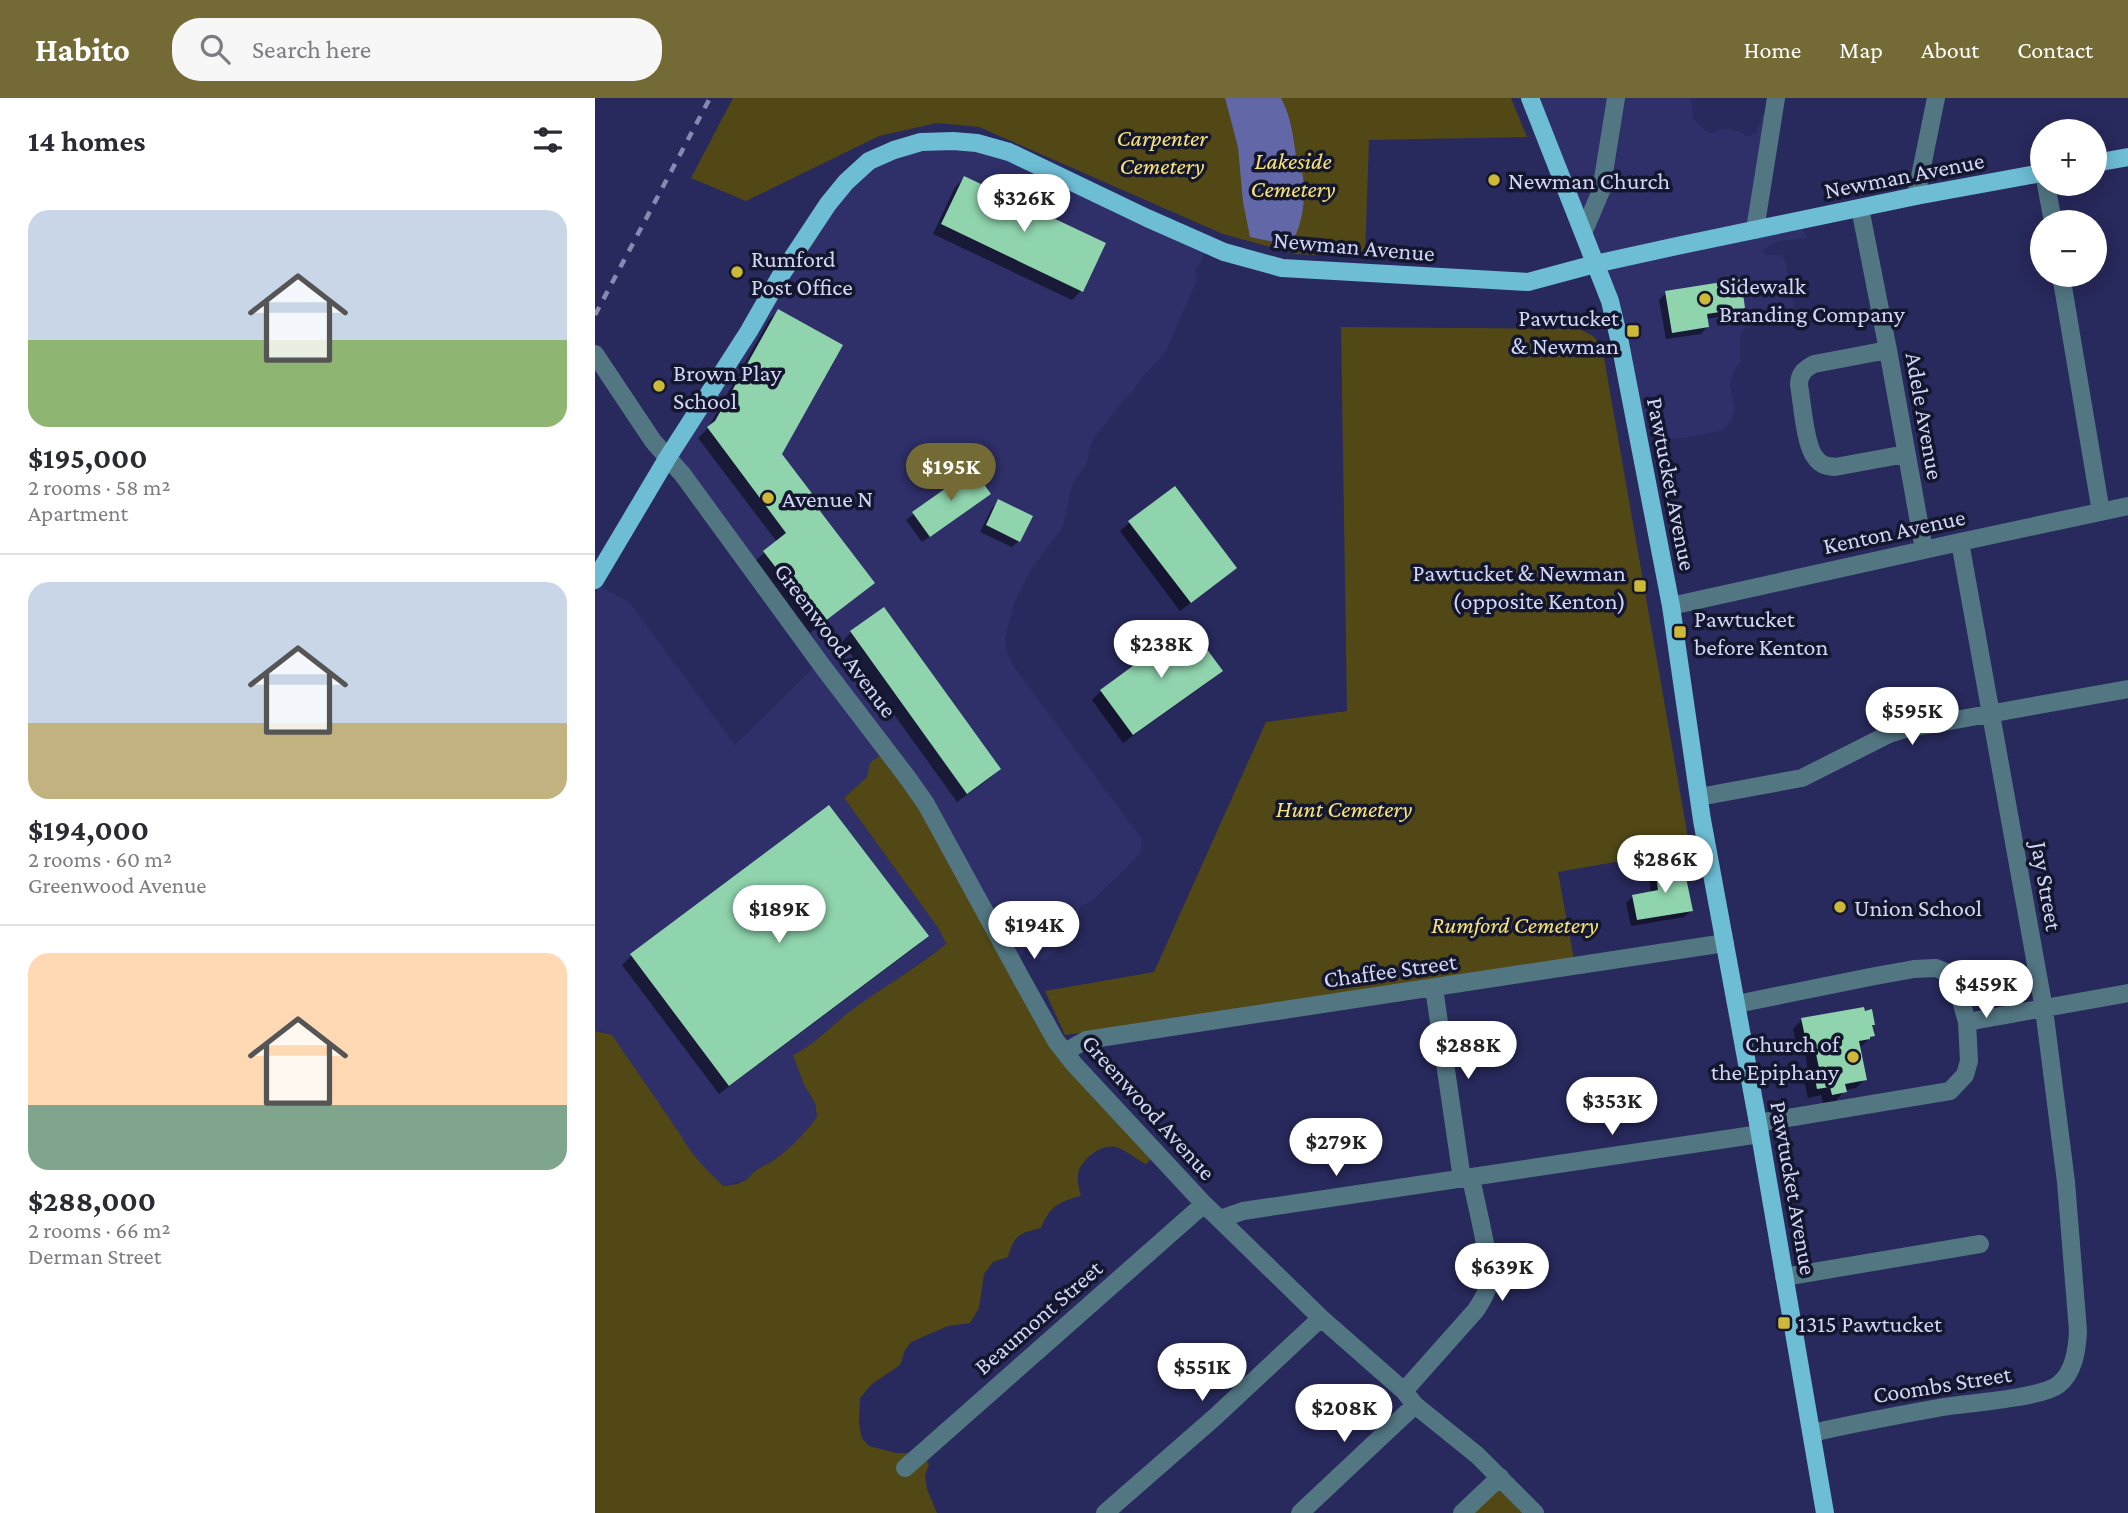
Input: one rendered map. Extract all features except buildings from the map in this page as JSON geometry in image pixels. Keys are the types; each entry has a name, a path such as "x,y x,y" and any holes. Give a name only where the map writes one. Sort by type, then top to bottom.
{"main road":[{"name":"Pawtucket Avenue","path":"1530,98 1610,301 1620,343 1671,606 1699,797 1825,1513"},
{"name":"Newman Avenue","path":"595,580 781,275 828,204 846,182 869,162 894,150 921,142 977,143 1009,152 1224,252 1282,268 1528,282 1595,264 1916,196 2030,175"},
{"path":"2107,161 2128,157"}],"street":[{"path":"1584,231 1601,191 1616,98"},
{"path":"1755,230 1776,98"},
{"path":"1916,196 1936,98"},
{"name":"Adele Avenue","path":"1860,208 1924,550"},
{"path":"2063,287 2101,512"},
{"path":"1888,350 1814,364 1804,369 1799,377 1799,385 1810,449 1815,459 1824,466 1835,467 1906,454"},
{"name":"Greenwood Avenue","path":"595,354 653,441 669,457 926,804 1021,978 1074,1064 1204,1204 1321,1318 1477,1455 1535,1513"},
{"name":"Kenton Avenue","path":"1671,606 2128,506"},
{"name":"Jay Street","path":"1960,542 2044,1009 2066,1182 2078,1331 2072,1367"},
{"path":"1699,797 1802,778 1889,734 2128,689"},
{"name":"Chaffee Street","path":"1065,1052 1086,1040 1725,943"},
{"path":"1220,1219 1243,1211 1467,1179 1759,1129 1950,1091 1965,1075 1969,1061 1967,1022 1956,982 1936,968 1881,975 1737,1004"},
{"path":"1300,1513 1409,1398 1476,1310 1488,1285 1488,1269 1467,1179 1434,988"},
{"path":"1967,1022 2128,993"},
{"name":"Beaumont Street","path":"905,1468 1204,1204"},
{"path":"1784,1277 1980,1244"},
{"path":"1105,1513 1215,1417 1321,1318"},
{"name":"Coombs Street","path":"1812,1433 1944,1407 2042,1392 2058,1385 2072,1367"},
{"path":"1462,1513 1500,1477"}],"shaded area":[{"path":"1528,98 1691,98 1693,118 1708,133 1727,129 1747,136 1756,134 1763,113 1773,117 1757,230 1800,227 1808,238 1780,241 1769,245 1763,251 1764,255 1784,257 1793,297 1793,321 1745,327 1740,338 1740,363 1735,368 1730,384 1734,408 1732,421 1722,431 1663,439 1658,426 1641,423 1620,345"},
{"path":"922,148 972,149 1015,163 1205,251 1200,264 1194,270 1197,276 1195,285 1165,353 1138,382 1094,438 1086,465 1071,489 1063,527 1031,569 1015,601 1005,638 1006,649 1014,667 1142,839 1140,854 1093,900 1081,907 1065,931 1056,952 1043,961 1035,958 1028,947 1016,962 867,777 844,798 939,929 946,944 824,1032 811,1045 793,1055 804,1085 815,1103 817,1117 804,1135 776,1159 753,1171 749,1179 723,1186 702,1168 665,1113 604,1032 595,1031 595,583 630,603 735,745 817,664 667,464 814,230 867,170"}],"green space":[{"path":"733,98 1511,98 1527,137 1369,140 1365,257 1295,254 1223,234 979,127 937,123 879,136 746,201 691,178"},
{"path":"1341,327 1578,329 1597,340 1603,352 1690,849 1558,872 1574,960 1065,1035 1045,991 1154,972 1266,722 1347,711"},
{"path":"887,750 1024,987 1155,1155 1146,1164 1116,1147 1104,1148 1093,1154 1083,1163 1078,1174 1081,1196 1056,1206 1041,1228 1019,1236 1008,1257 993,1262 984,1274 979,1308 970,1323 948,1326 911,1342 900,1365 872,1384 860,1398 859,1424 862,1438 869,1446 924,1456 929,1464 925,1476 927,1489 937,1513 595,1513 595,1031 612,1035 691,1151 723,1186 748,1179 756,1170 792,1145 817,1117 815,1103 804,1085 793,1055 946,944 939,929 844,798 867,777 870,763"},
{"path":"1501,1484 1530,1513 1470,1513"}],"water":[{"path":"1225,98 1281,98 1291,126 1304,190 1301,220 1290,245 1250,237 1243,202 1238,147"}],"railway":[{"path":"595,315 710,98"}],"place":[{"name":"Newman Church","path":"1494,180"},
{"name":"Rumford Post Office","path":"737,272"},
{"name":"Sidewalk Branding Company","path":"1705,299"},
{"name":"Pawtucket & Newman","path":"1633,331"},
{"name":"Brown Play School","path":"659,386"},
{"name":"Avenue N","path":"768,498"},
{"name":"Pawtucket & Newman (opposite Kenton)","path":"1640,586"},
{"name":"Pawtucket before Kenton","path":"1680,632"},
{"name":"Union School","path":"1840,907"},
{"name":"Church of the Epiphany","path":"1853,1057"},
{"name":"1315 Pawtucket","path":"1784,1323"}],"park label":[{"name":"Carpenter Cemetery","path":"1162,151"},
{"name":"Lakeside Cemetery","path":"1293,174"},
{"name":"Hunt Cemetery","path":"1344,808"},
{"name":"Rumford Cemetery","path":"1515,924"}]}
